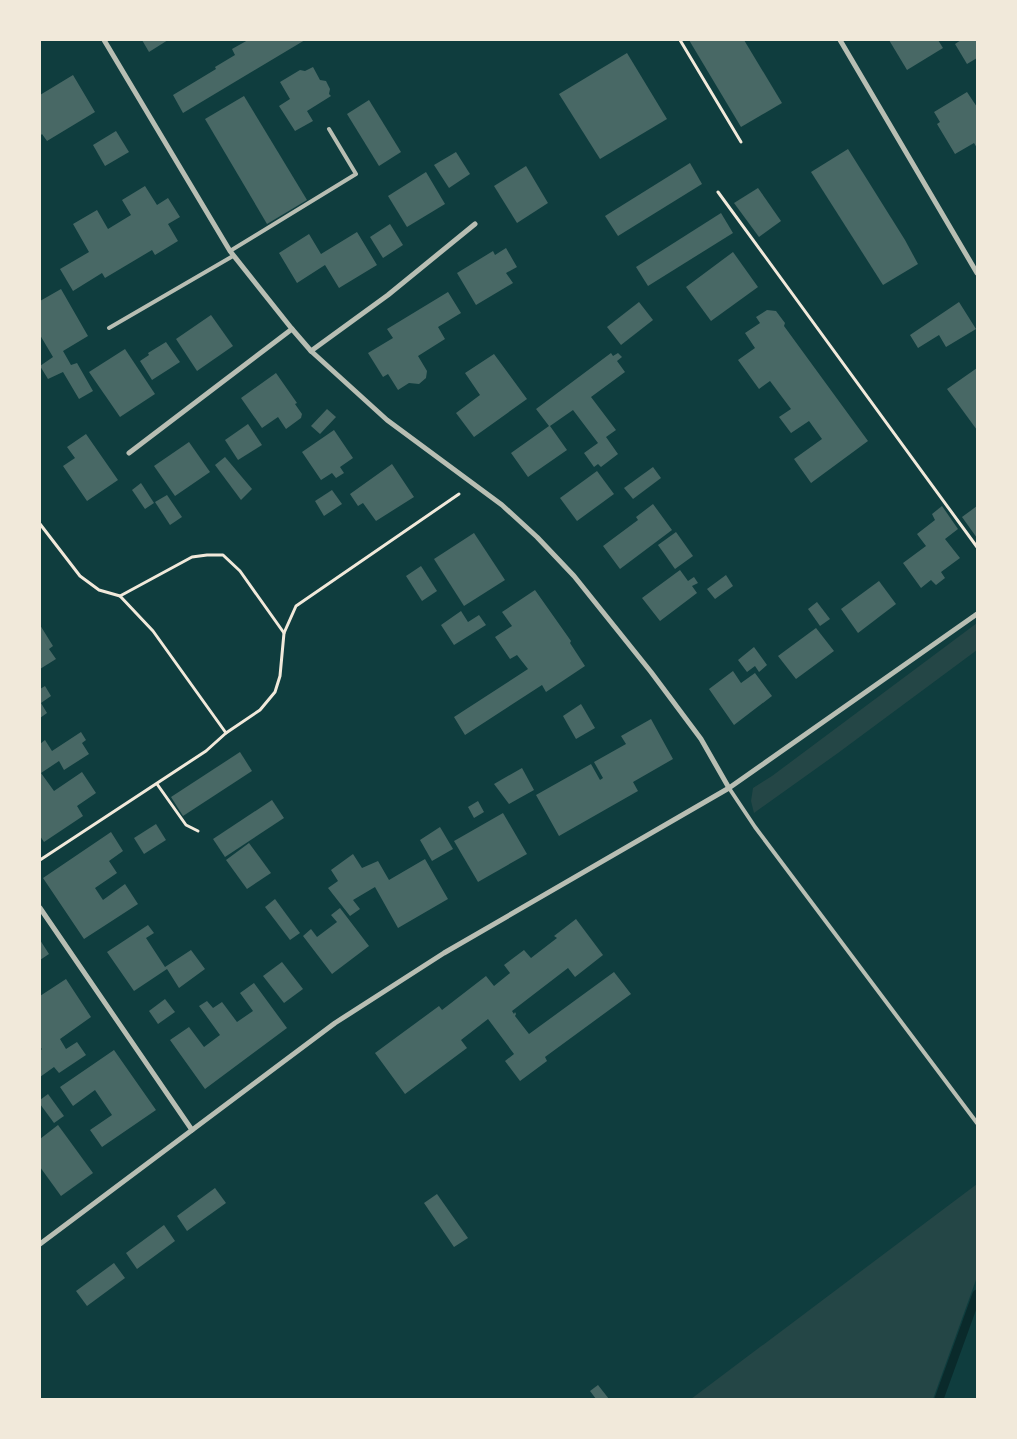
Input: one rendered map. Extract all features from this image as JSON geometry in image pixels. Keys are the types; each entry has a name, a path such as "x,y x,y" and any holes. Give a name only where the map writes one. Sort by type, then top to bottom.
{"street":[{"path":"104,40 232,253 292,329 312,351 387,420 502,505 537,537 574,576 651,672 701,739 729,788"},
{"path":"840,40 977,273"},
{"path":"312,351 388,295 475,224"},
{"path":"129,452 292,329"},
{"path":"40,1244 334,1023 444,952 729,788 977,614"},
{"path":"40,908 192,1130"}],"lane":[{"path":"109,328 356,174 329,129"},
{"path":"729,788 755,827 977,1123"}],"path":[{"path":"680,40 741,142"},
{"path":"718,192 977,547"},
{"path":"40,860 206,751 226,733 260,710 275,692 280,676 284,633 296,606 474,484"},
{"path":"40,524 80,576 99,590 120,596 153,631 226,733"},
{"path":"120,596 192,557 223,555 240,571 284,633"},
{"path":"157,784 186,825 198,831"}],"shaded area":[{"path":"977,623 977,650 754,813 751,801 753,788 772,776"},
{"path":"977,1184 977,1277 933,1399 691,1399"}],"building":[{"path":"142,40 168,40 149,52"},
{"path":"248,40 305,40 183,113 173,95 216,69 215,67 235,55 232,49"},
{"path":"689,40 744,40 782,103 741,127"},
{"path":"889,40 938,40 943,48 907,70"},
{"path":"961,40 977,40 977,58 967,64 955,44"},
{"path":"627,53 667,119 600,159 559,94"},
{"path":"313,67 320,80 326,81 331,96 307,111 313,121 295,131 279,106 290,99 280,82 300,70 305,71"},
{"path":"73,75 95,112 47,141 42,134 40,136 40,95"},
{"path":"967,92 977,107 977,148 974,143 955,154 937,124 940,122 934,112"},
{"path":"244,96 307,200 267,224 205,119"},
{"path":"369,100 401,152 379,166 347,114"},
{"path":"116,131 129,152 105,166 93,145"},
{"path":"848,149 918,264 883,285 811,172"},
{"path":"456,152 470,174 449,188 434,165"},
{"path":"690,163 702,184 618,236 605,216"},
{"path":"526,166 548,203 517,223 494,186"},
{"path":"426,172 445,204 407,227 388,196"},
{"path":"145,186 157,205 168,198 180,217 168,224 178,241 155,255 152,250 105,278 102,273 73,291 60,269 89,252 73,224 97,210 108,229 131,215 122,200"},
{"path":"758,188 781,221 759,237 734,203"},
{"path":"721,213 733,233 648,286 636,267"},
{"path":"390,224 403,245 383,258 370,237"},
{"path":"357,232 377,265 339,288 325,265 297,283 279,253 309,234 321,254"},
{"path":"506,248 517,267 506,273 513,283 476,305 457,273 493,251 495,255"},
{"path":"733,252 758,287 711,321 686,287"},
{"path":"61,289 88,336 63,351 71,365 77,363 93,391 79,399 63,372 48,379 40,366 53,357 40,335 40,301"},
{"path":"448,292 461,313 438,327 445,339 418,356 427,371 426,378 419,384 409,383 398,390 388,374 383,377 368,353 393,338 387,329"},
{"path":"639,302 653,320 621,345 607,327"},
{"path":"959,302 976,329 946,347 939,335 918,348 910,335"},
{"path":"767,310 776,311 785,323 784,326 868,441 811,483 794,459 822,439 809,421 791,433 779,417 791,409 770,381 759,389 738,360 755,348 745,333 760,323 756,317"},
{"path":"211,315 233,346 197,371 176,339"},
{"path":"166,342 180,362 152,380 140,361 149,355 148,353"},
{"path":"125,349 155,394 120,417 89,372"},
{"path":"611,353 613,356 618,353 622,357 617,361 625,372 591,397 616,430 606,437 618,454 601,467 598,464 594,467 584,453 598,443 573,410 550,426 567,450 528,477 511,453 549,426 536,409"},
{"path":"494,354 527,399 474,437 456,413 480,395 465,373"},
{"path":"977,368 977,430 947,389"},
{"path":"276,373 297,403 295,404 302,414 301,418 286,429 278,417 262,428 241,398"},
{"path":"327,409 336,417 320,434 311,426"},
{"path":"248,424 262,445 238,460 225,440"},
{"path":"334,430 353,458 340,467 344,473 336,478 332,473 321,480 302,452"},
{"path":"86,434 118,480 87,501 63,466 75,458 67,447"},
{"path":"189,442 210,472 175,496 154,466"},
{"path":"225,457 252,489 241,500 215,465"},
{"path":"392,464 414,497 376,521 363,503 358,506 350,494"},
{"path":"653,467 661,478 633,499 624,488"},
{"path":"597,471 614,494 577,521 560,498"},
{"path":"141,483 154,503 145,509 132,490"},
{"path":"332,490 342,504 324,516 315,501"},
{"path":"167,495 182,517 170,525 155,502"},
{"path":"653,504 672,530 620,569 603,546 638,520 636,517"},
{"path":"942,506 958,529 945,539 960,558 941,572 945,578 936,585 931,580 921,588 903,563 926,546 917,534 935,520 932,514"},
{"path":"977,506 977,538 962,517"},
{"path":"676,532 693,556 675,569 658,545"},
{"path":"474,533 505,580 464,606 434,559"},
{"path":"421,566 437,591 422,601 406,576"},
{"path":"680,570 688,581 694,577 698,583 692,586 697,593 660,621 642,598"},
{"path":"726,575 733,586 715,599 707,589"},
{"path":"879,581 896,604 858,633 841,609"},
{"path":"535,590 571,641 570,643 585,666 546,692 542,685 465,735 454,717 528,669 517,655 510,659 495,637 512,626 502,612"},
{"path":"817,602 830,619 820,626 808,609"},
{"path":"461,611 468,622 479,615 486,625 454,645 441,625"},
{"path":"40,625 53,646 49,649 56,659 40,669"},
{"path":"816,628 834,651 796,679 778,656"},
{"path":"754,647 767,665 759,672 755,666 747,672 738,660"},
{"path":"733,671 741,683 755,673 772,696 734,725 709,689"},
{"path":"45,686 51,696 41,703 47,713 40,718 40,689"},
{"path":"581,704 595,728 576,739 563,716"},
{"path":"651,719 673,759 633,782 638,791 559,836 536,795 591,764 600,780 603,778 594,762 626,744 621,736"},
{"path":"81,732 86,740 82,743 89,754 64,770 59,761 41,773 54,791 82,772 96,793 77,806 83,816 44,842 40,836 40,744 45,740 52,751"},
{"path":"240,752 252,771 183,816 171,797"},
{"path":"522,768 534,790 509,804 494,784"},
{"path":"272,800 284,818 225,857 213,839"},
{"path":"478,801 484,812 474,818 468,807"},
{"path":"503,813 527,854 478,882 454,841"},
{"path":"156,824 166,840 144,854 134,838"},
{"path":"440,827 453,849 432,861 420,840"},
{"path":"111,832 123,851 109,861 117,873 95,888 103,900 125,884 138,904 84,939 43,878"},
{"path":"249,843 271,873 247,889 226,860"},
{"path":"353,854 362,868 378,861 389,880 425,859 448,899 398,928 375,887 353,900 360,909 350,916 328,888 338,881 331,870"},
{"path":"275,899 300,933 290,940 265,907"},
{"path":"340,908 369,946 332,974 303,936 311,929 317,937 337,922 331,915"},
{"path":"576,919 603,955 575,977 568,968 512,1011 514,1014 515,1012 515,1016 529,1034 614,972 631,994 545,1057 547,1061 520,1081 505,1061 514,1054 488,1019 461,1040 467,1048 405,1094 375,1053 439,1006 442,1010 486,976 494,986 510,973 504,965 524,950 531,958 557,938 554,936"},
{"path":"148,925 154,933 146,938 165,967 191,950 205,969 179,988 167,969 134,991 107,952"},
{"path":"40,940 49,954 40,960"},
{"path":"282,962 303,989 284,1003 263,976"},
{"path":"66,979 91,1017 60,1039 66,1049 77,1042 86,1055 59,1073 54,1067 40,1077 40,1051 42,1049 40,1047 40,996"},
{"path":"254,983 287,1028 205,1089 170,1040 189,1027 204,1047 220,1035 199,1006 207,1001 213,1008 222,1002 237,1022 253,1011 240,993"},
{"path":"165,999 175,1012 158,1024 149,1011"},
{"path":"114,1050 156,1110 102,1147 90,1130 112,1115 95,1090 73,1106 60,1087"},
{"path":"48,1094 64,1116 54,1123 40,1104 40,1100"},
{"path":"58,1125 93,1173 61,1196 40,1167 40,1139"},
{"path":"215,1188 226,1203 187,1231 177,1216"},
{"path":"437,1194 468,1238 454,1247 424,1203"},
{"path":"164,1225 175,1241 137,1269 126,1253"},
{"path":"114,1263 125,1278 87,1306 76,1291"},
{"path":"598,1385 609,1399 596,1399 590,1391"}],"waterway":[{"path":"939,1399 977,1294"}]}
